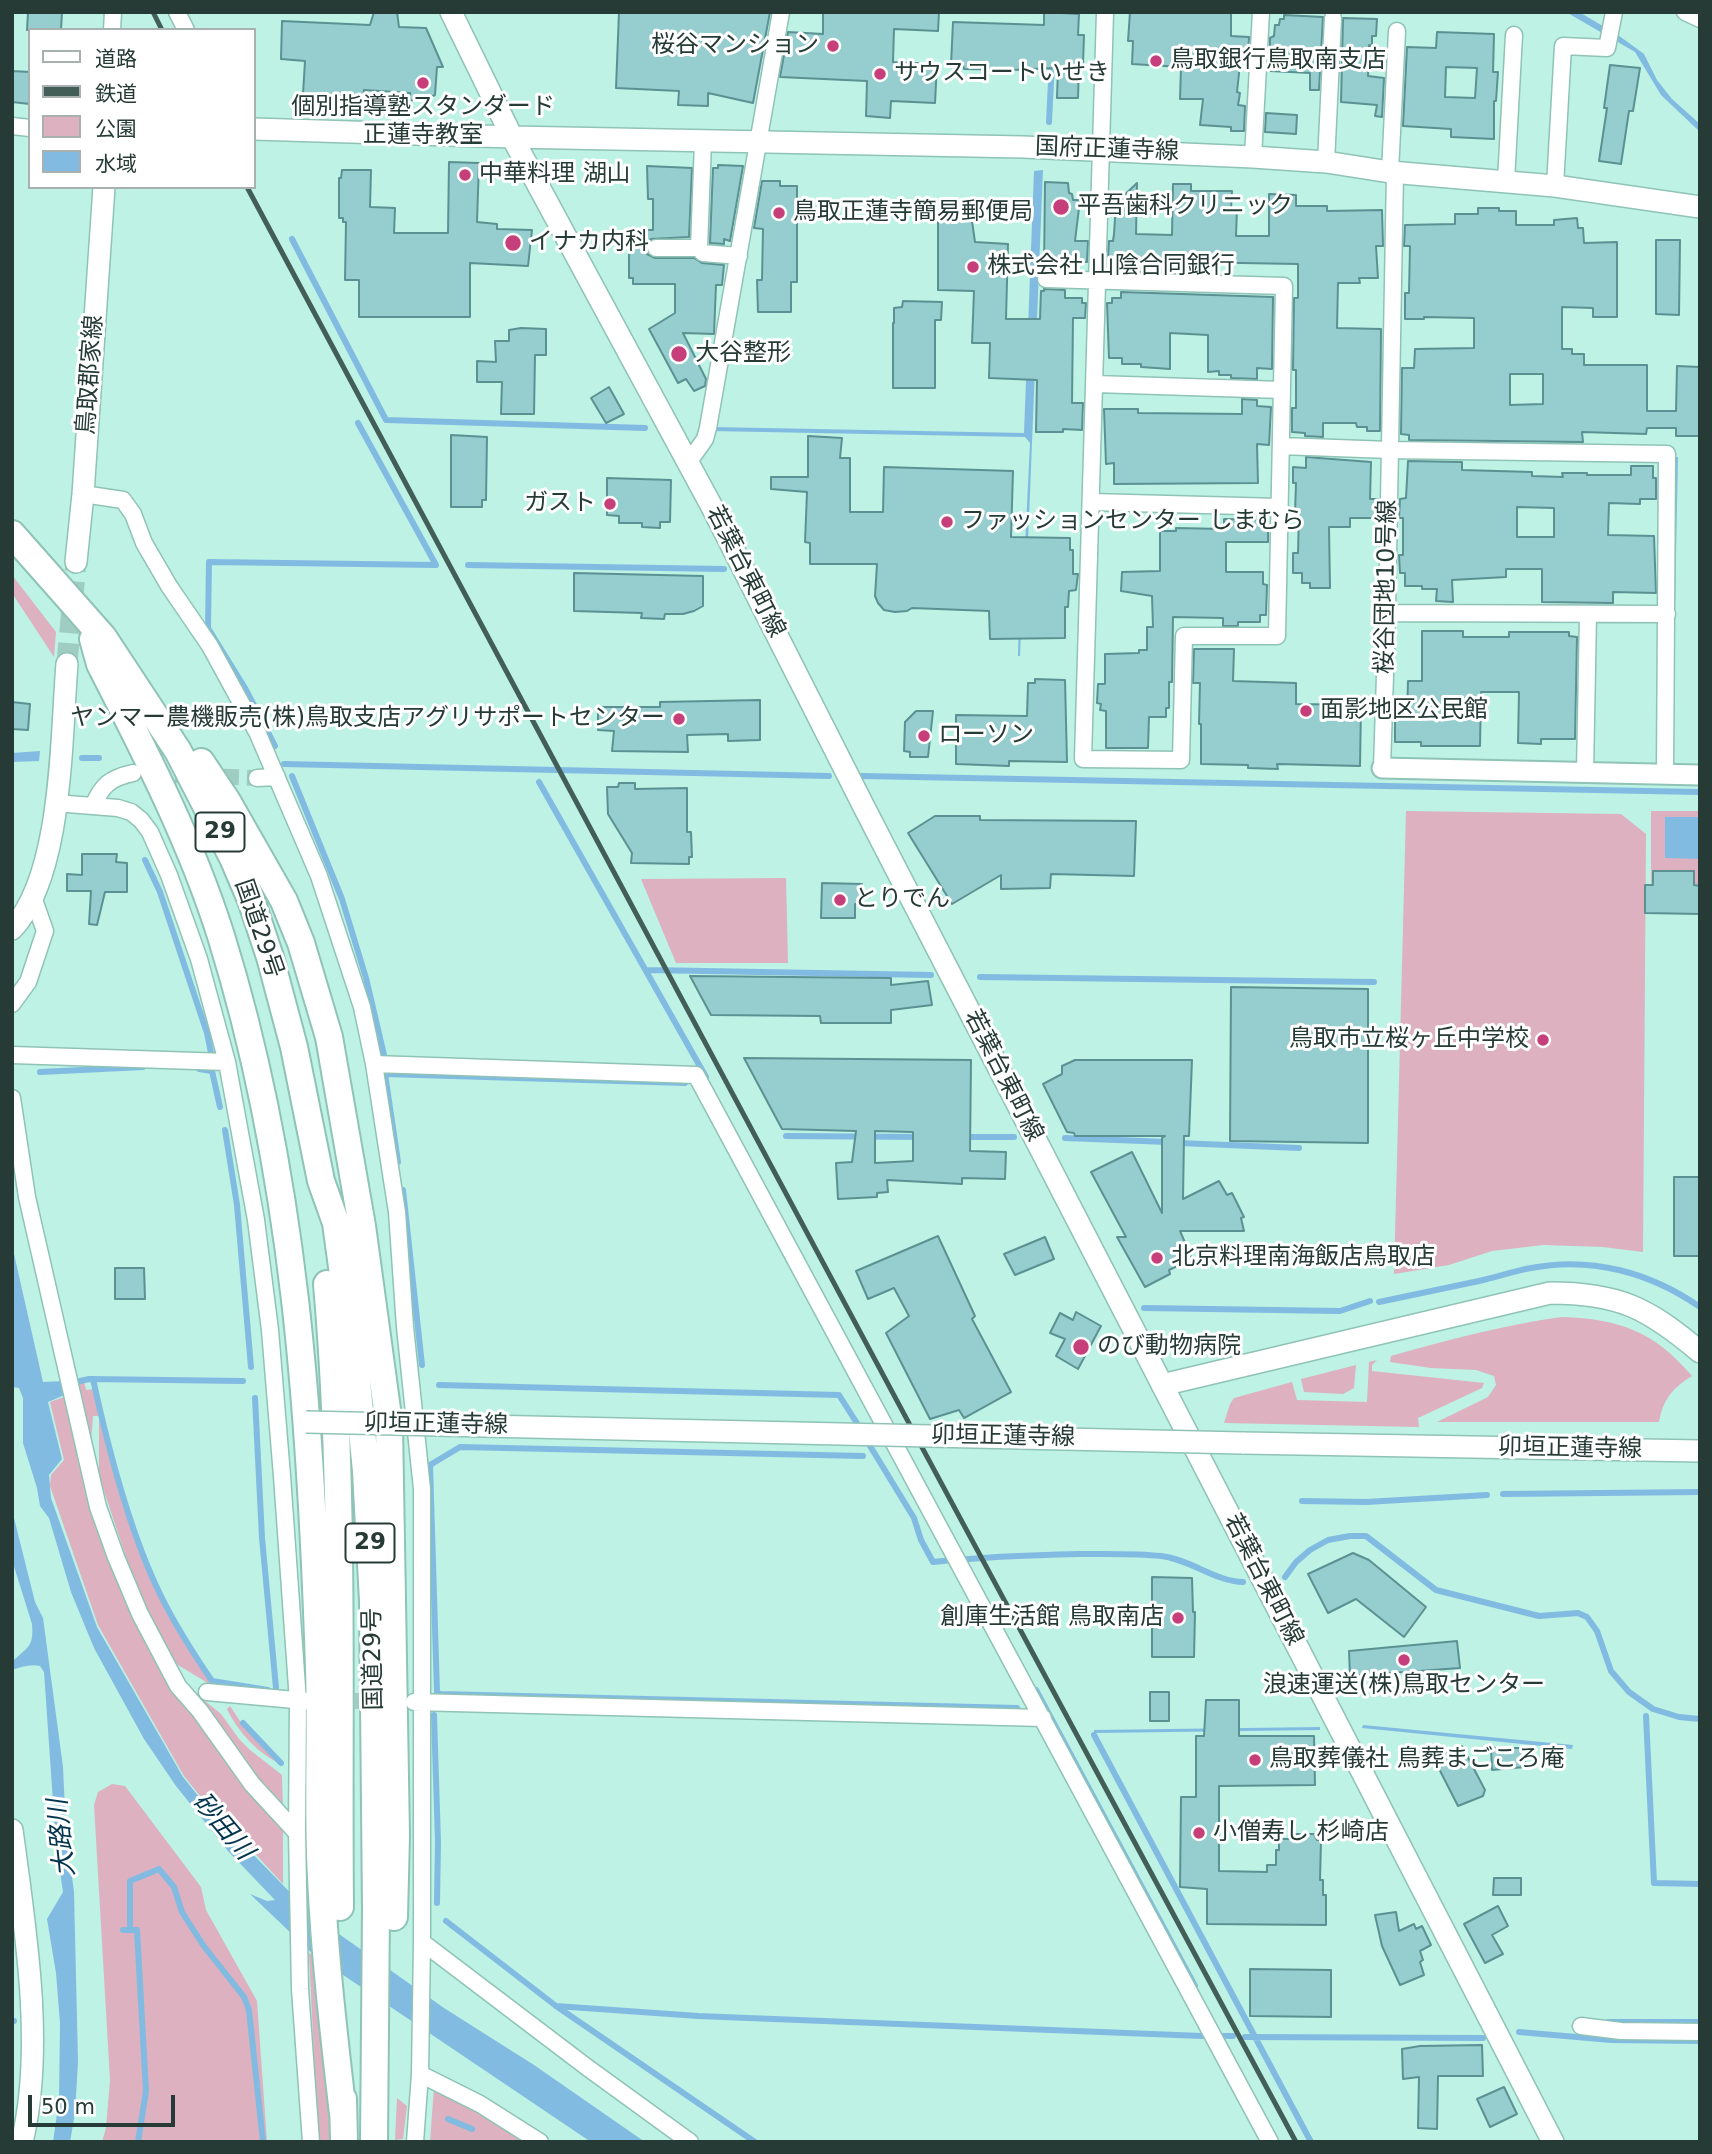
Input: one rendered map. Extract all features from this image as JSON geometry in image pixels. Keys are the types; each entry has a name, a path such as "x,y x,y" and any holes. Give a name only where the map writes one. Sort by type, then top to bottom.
{"highway":[{"name":"国道29号","path":"12,534 96,629 178,751 215,820 251,900 270,957 294,1047 321,1181 336,1223 355,1362 366,1471 373,1601 385,1912 374,2142"},
{"path":"96,629 164,707 227,801 284,901 301,943 329,1037 362,1226 389,1424 396,1836 385,1912"},
{"path":"96,629 100,664 162,784 219,933 240,1002 267,1115 293,1274 304,1370 330,1861"},
{"name":"国道29号","path":"321,1181 334,1362 338,1470 330,1861 344,2142"}],"main road":[{"name":"若葉台東町線","path":"452,12 512,137 688,463 1553,2142"},
{"path":"256,129 512,137"},
{"name":"国府正蓮寺線","path":"512,137 1253,156 1326,162 1392,172 1555,186 1700,207"},
{"name":"鳥取郡家線","path":"76,562 104,189"},
{"path":"12,929 40,883 55,803 67,664"},
{"path":"1162,1385 1550,1293 1587,1293 1623,1301 1652,1315 1700,1352"},
{"name":"卯垣正蓮寺線","path":"306,1422 1700,1451"},
{"path":"12,1830 26,1935 32,2056 22,2142"}],"street":[{"path":"177,12 185,28"},
{"path":"688,463 705,439 708,428 781,12"},
{"path":"1046,279 1098,281 1284,286 1278,636 1184,636 1181,760 1083,759 1095,384 1098,281 1100,150 1105,12"},
{"path":"1253,156 1261,12"},
{"path":"1555,186 1563,47 1607,48 1615,12"},
{"path":"1685,12 1700,19"},
{"path":"1326,162 1334,18"},
{"name":"桜谷団地10号線","path":"1397,31 1392,172 1390,450 1382,768 1700,775"},
{"path":"1506,181 1514,35"},
{"path":"699,248 703,142"},
{"path":"656,248 699,248 704,253 739,256"},
{"path":"1095,384 1282,390"},
{"path":"1281,446 1667,454 1665,774"},
{"path":"83,494 123,500 134,514 144,543 169,586 211,646 258,734 319,876 362,1007 374,1064 397,1212 405,1327 422,1489 419,1702 421,2074 415,2142"},
{"path":"1091,502 1280,507"},
{"path":"1387,613 1667,614"},
{"path":"1585,772 1588,614"},
{"path":"93,806 100,791 115,777 133,774"},
{"path":"257,778 277,777"},
{"path":"55,803 131,812 150,832 169,875 199,959 227,1062 256,1220 270,1330 303,1701 297,1833 300,1989 311,2142"},
{"path":"12,1004 28,982 45,930 33,897"},
{"path":"12,1055 227,1062"},
{"path":"374,1064 696,1075 1270,2142"},
{"path":"12,1098 33,1223 98,1507 116,1557 140,1614 178,1686 200,1711 252,1784 297,1833"},
{"path":"207,1692 303,1701"},
{"path":"419,1702 1043,1718"},
{"path":"422,1942 690,2142"},
{"path":"1581,2026 1621,2031 1700,2032"},
{"path":"421,2074 481,2104 540,2142"}],"green space":[{"path":"12,575 56,632 54,657 12,593"},
{"name":"鳥取市立桜ヶ丘中学校","path":"1406,811 1621,814 1646,834 1643,1252 1603,1247 1543,1245 1492,1251 1449,1265 1394,1274"},
{"path":"1651,811 1700,811 1700,885 1651,884"},
{"path":"786,878 788,963 676,963 641,879"},
{"path":"1562,1317 1601,1321 1634,1330 1664,1348 1692,1376 1670,1395 1659,1422 1437,1422 1488,1397 1496,1385 1494,1376 1476,1370 1431,1368 1390,1362 1391,1356 1455,1339"},
{"path":"1377,1360 1372,1365 1372,1371 1484,1383 1482,1388 1418,1418 1419,1427 1224,1423 1234,1398 1292,1382 1297,1400 1367,1402 1369,1362"},
{"path":"1356,1365 1354,1388 1343,1394 1304,1392 1301,1379"},
{"path":"84,1381 86,1390 94,1389 121,1494 148,1571 172,1619 216,1688 178,1665 164,1647 136,1587 99,1476 99,1416 93,1416 90,1457 74,1383"},
{"path":"67,1396 86,1477 82,1478 122,1594 150,1647 229,1762 283,1830 283,1884 208,1806 184,1776 98,1625 50,1486 51,1475 64,1460 50,1402"},
{"path":"178,1679 221,1714 250,1750 282,1775 283,1812"},
{"path":"230,1706 242,1724 279,1763 263,1753 242,1733 227,1709"},
{"path":"112,1784 125,1786 201,1887 206,1910 257,2001 267,2142 102,2142 106,2128 110,2080 94,1805 98,1792"},
{"path":"309,1953 317,1959 332,2140 318,2140"},
{"path":"434,2087 486,2114 529,2142 430,2142"},
{"path":"397,2098 407,2106 403,2139 395,2140"}],"water":[{"path":"1566,12 1579,12 1644,54 1657,80 1672,99 1700,124 1700,132 1661,95 1635,52"},
{"path":"1043,170 1027,567 1023,576 1018,656 1020,575 1024,566 1030,443 1025,437 711,431 711,427 1024,433 1034,171"},
{"path":"1674,457 1678,457 1674,652 1671,652"},
{"path":"40,751 39,761 12,762 12,753"},
{"path":"1665,817 1700,817 1700,859 1665,858"},
{"name":"砂田川","path":"12,1245 43,1382 64,1381 67,1394 48,1402 62,1459 49,1475 51,1498 97,1627 183,1777 208,1808 312,1915 444,2008 534,2065 645,2142 591,2142 315,1956 250,1894 267,1901 275,1900 228,1851 176,1786 144,1739 94,1648 71,1592 49,1518 40,1506 23,1443 23,1398 19,1388 12,1387"},
{"name":"大路川","path":"12,1510 35,1602 43,1618 63,1767 66,1832 74,1892 78,2062 70,2142 53,2142 59,2100 60,2023 56,1973 47,1919 63,1892 56,1845 44,1672 36,1665 12,1670 12,1662 31,1643 32,1624 12,1560"},
{"path":"1363,1725 1573,1745 1572,1749 1362,1728"},
{"path":"1320,1727 1320,1730 1094,1733 1094,1730"}],"building":[{"path":"28,12 62,12 61,28 27,30"},
{"path":"374,12 397,12 399,27 426,28 443,67 437,67 435,95 422,101 410,100 410,93 364,90 363,103 342,102 343,95 303,94 305,61 281,59 282,21 370,25"},
{"path":"619,12 770,12 753,103 708,93 708,106 678,105 679,91 616,88"},
{"path":"823,12 939,12 938,31 894,29 893,62 937,64 935,103 891,101 890,118 866,116 867,81 780,77 788,32 823,34"},
{"path":"1044,12 1079,14 1078,35 1084,35 1083,64 1079,65 1078,98 1057,98 1058,68 964,69 963,65 951,65 953,22 1044,25"},
{"path":"1130,12 1231,12 1231,36 1249,37 1248,55 1241,55 1237,92 1240,93 1238,105 1245,106 1244,131 1231,131 1231,127 1200,125 1203,99 1180,99 1181,67 1132,64 1133,41 1128,41"},
{"path":"1284,15 1323,17 1319,90 1310,90 1310,73 1270,71 1270,38 1274,36 1275,25 1279,25"},
{"path":"1343,18 1377,19 1376,36 1372,36 1372,46 1369,45 1368,76 1384,78 1382,117 1375,116 1377,105 1341,102"},
{"path":"1437,32 1494,34 1493,72 1498,72 1494,101 1494,139 1451,137 1451,129 1403,126 1407,47 1436,48","holes":["1446,67 1477,68 1475,98 1445,97"]},
{"path":"1610,65 1640,68 1633,111 1629,111 1621,164 1599,161"},
{"path":"12,71 28,72 28,104 12,102"},
{"path":"1266,113 1297,115 1296,134 1265,132"},
{"path":"449,162 479,163 477,222 497,224 497,229 532,230 528,266 470,263 470,317 359,317 359,280 345,280 346,222 339,218 339,178 342,170 371,170 370,207 395,208 394,233 448,233"},
{"path":"718,165 743,166 730,241 724,239 724,244 710,243 713,168 718,168"},
{"path":"647,166 692,168 689,237 651,239 647,243 647,254 655,258 694,258 702,263 724,265 722,285 716,285 714,334 683,333 706,379 705,386 694,391 686,379 678,383 649,329 675,313 675,284 633,284 633,278 629,278 629,230 653,230 653,199 648,199"},
{"path":"762,181 780,181 780,186 797,186 797,282 791,282 791,312 758,312 757,280 762,280 763,229 754,228"},
{"path":"1045,182 1068,183 1073,200 1080,200 1075,241 1088,241 1087,262 1065,262 1065,269 1044,269"},
{"path":"1137,183 1136,234 1172,235 1173,184 1191,184 1191,191 1232,191 1231,209 1237,209 1236,236 1269,236 1269,194 1296,195 1296,206 1327,206 1327,211 1382,210 1383,246 1376,246 1378,278 1359,278 1360,283 1338,283 1337,328 1381,329 1380,431 1367,431 1367,427 1357,427 1356,423 1323,423 1323,437 1292,432 1292,408 1296,408 1296,370 1293,370 1294,298 1298,298 1298,264 1185,262 1185,273 1122,271 1121,259 1108,258 1109,241 1113,241 1116,203"},
{"path":"1478,208 1516,211 1516,225 1554,225 1554,220 1577,218 1578,228 1583,228 1584,243 1617,242 1617,317 1593,317 1593,308 1562,307 1562,349 1572,349 1572,354 1584,354 1584,365 1647,365 1647,411 1676,411 1677,366 1700,367 1700,436 1676,436 1676,428 1647,428 1646,434 1582,432 1583,442 1409,440 1409,435 1401,434 1402,368 1414,368 1415,349 1474,348 1474,318 1405,319 1405,293 1409,293 1410,246 1404,246 1405,225 1455,224 1455,214 1478,214","holes":["1510,374 1543,374 1543,404 1510,405"]},
{"path":"954,210 964,212 972,221 975,242 1008,244 1006,319 1040,319 1041,291 1044,289 1065,290 1065,298 1082,298 1082,303 1086,303 1085,318 1073,318 1072,403 1083,403 1082,430 1036,432 1037,380 989,378 990,343 972,343 974,291 938,290 938,218"},
{"path":"1656,240 1680,240 1679,315 1656,314"},
{"path":"1121,292 1273,297 1272,369 1257,368 1257,379 1231,378 1231,375 1219,375 1219,371 1208,372 1208,335 1170,333 1170,369 1122,364 1122,358 1109,358 1107,303 1112,303 1112,298 1121,298"},
{"path":"903,301 942,302 941,320 935,320 935,388 893,388 894,308 902,307"},
{"path":"546,329 546,355 535,355 534,414 501,414 502,382 477,382 477,361 496,362 495,341 509,341 509,330"},
{"path":"609,387 624,414 606,423 591,398"},
{"path":"1242,399 1257,400 1257,406 1271,407 1269,445 1257,444 1258,483 1114,484 1114,463 1106,464 1104,409 1138,409 1138,413 1242,414"},
{"path":"451,435 487,437 486,500 482,500 482,507 451,507"},
{"path":"808,436 842,438 840,458 850,458 850,512 883,512 884,467 1013,471 1011,537 1070,538 1073,574 1078,574 1076,590 1069,591 1068,607 1065,607 1065,638 990,639 989,611 912,608 895,612 884,610 875,596 877,564 810,564 810,543 805,542 807,492 771,489 771,477 808,477"},
{"path":"1306,457 1371,462 1370,499 1379,499 1378,518 1350,518 1350,527 1329,527 1330,588 1310,588 1310,583 1302,583 1302,573 1293,573 1293,553 1298,553 1299,513 1295,513 1296,483 1293,483 1293,467 1306,468"},
{"path":"1408,461 1462,462 1462,470 1532,472 1532,476 1563,477 1562,473 1631,475 1631,466 1653,466 1656,499 1640,499 1640,504 1609,503 1608,535 1654,536 1656,593 1613,592 1613,603 1542,602 1542,569 1506,569 1506,577 1452,580 1453,602 1436,601 1437,589 1405,586 1405,573 1400,573 1403,518 1399,518 1400,499 1406,498","holes":["1517,507 1554,508 1554,537 1517,537"]},
{"path":"607,478 671,480 670,522 660,522 660,528 642,527 642,523 619,523 619,516 607,515"},
{"path":"1224,519 1264,520 1264,525 1268,525 1268,542 1226,542 1226,572 1263,572 1263,584 1267,585 1266,615 1260,615 1260,622 1238,622 1238,626 1223,626 1223,618 1173,617 1172,682 1169,682 1169,708 1166,708 1166,717 1149,717 1148,748 1106,748 1106,711 1100,710 1101,704 1097,703 1098,684 1105,684 1105,654 1139,653 1139,650 1147,650 1147,627 1153,627 1152,596 1121,591 1122,572 1160,571 1160,531 1176,531 1176,528 1224,529"},
{"path":"574,573 703,576 703,606 683,614 665,614 664,619 641,618 642,613 574,611"},
{"path":"1422,631 1463,631 1463,637 1509,637 1509,632 1569,632 1569,636 1577,637 1575,739 1541,739 1541,744 1518,743 1519,692 1481,692 1480,746 1421,746 1421,742 1395,742 1395,716 1407,716 1408,681 1422,681"},
{"path":"1194,649 1234,649 1233,681 1296,683 1296,704 1361,705 1360,766 1277,764 1278,769 1201,764 1200,683 1193,683"},
{"path":"1035,679 1065,680 1067,762 1009,761 1009,766 956,764 956,715 1027,716 1028,683 1035,683"},
{"name":"ヤンマー農機販売(株)鳥取支店アグリサポートセンター","path":"760,700 760,740 728,741 728,734 687,735 688,752 612,751 614,731 598,730 598,707 660,707 660,702"},
{"path":"12,702 30,704 28,730 12,729"},
{"name":"ローソン","path":"916,711 933,711 928,757 910,757 910,752 904,751 905,722"},
{"path":"619,783 635,783 635,789 687,788 687,832 691,832 692,857 689,857 689,864 631,863 632,853 608,814 607,787 618,787"},
{"path":"935,816 980,816 980,820 1136,821 1134,876 1051,874 1050,888 1001,889 1001,875 952,904 908,833"},
{"path":"82,854 117,854 116,862 127,863 127,892 105,892 97,925 89,924 91,891 67,891 67,874 82,875"},
{"path":"1653,871 1694,871 1694,885 1700,886 1700,914 1645,913 1645,885 1653,885"},
{"path":"822,883 862,884 863,904 855,904 855,918 821,918"},
{"path":"690,976 891,978 891,985 928,981 932,1005 891,1010 891,1023 821,1023 820,1016 711,1015"},
{"path":"1231,987 1368,989 1368,1143 1230,1141"},
{"path":"744,1058 971,1060 970,1151 1006,1152 1005,1179 962,1178 962,1184 887,1180 888,1192 877,1193 877,1197 838,1199 836,1163 852,1162 856,1131 782,1129","holes":["875,1131 913,1132 913,1161 875,1163"]},
{"path":"1075,1060 1192,1060 1189,1136 1184,1136 1183,1199 1219,1181 1227,1195 1232,1193 1244,1217 1241,1218 1244,1231 1180,1231 1192,1259 1169,1270 1170,1274 1145,1287 1117,1237 1126,1237 1091,1172 1132,1152 1162,1213 1162,1138 1165,1136 1075,1136 1074,1133 1067,1132 1043,1084 1062,1074 1062,1066"},
{"path":"1674,1177 1700,1177 1700,1256 1674,1256"},
{"path":"938,1236 975,1316 972,1319 1011,1392 964,1418 959,1410 930,1419 886,1333 909,1316 894,1288 868,1299 856,1271"},
{"path":"1045,1237 1054,1259 1015,1275 1004,1254"},
{"path":"115,1268 144,1268 145,1299 115,1299"},
{"path":"1076,1312 1101,1326 1078,1369 1056,1356 1065,1339 1050,1333 1060,1313 1073,1320"},
{"path":"1353,1553 1369,1560 1426,1607 1404,1637 1356,1599 1328,1613 1308,1574"},
{"name":"創庫生活館 鳥取南店","path":"1152,1577 1192,1578 1195,1612 1194,1657 1152,1657"},
{"name":"浪速運送(株)鳥取センター","path":"1457,1641 1460,1668 1350,1676 1349,1651"},
{"path":"1150,1692 1169,1692 1169,1721 1150,1721"},
{"path":"1206,1700 1239,1700 1239,1736 1314,1736 1315,1785 1219,1786 1219,1871 1267,1872 1267,1865 1276,1865 1279,1839 1290,1839 1290,1834 1314,1834 1317,1840 1321,1840 1320,1880 1323,1880 1323,1895 1326,1895 1326,1925 1207,1924 1207,1889 1180,1887 1181,1797 1196,1797 1196,1736 1204,1736"},
{"path":"1462,1746 1485,1790 1483,1796 1458,1806 1434,1759"},
{"path":"1491,1748 1525,1748 1525,1767 1492,1770"},
{"path":"1494,1878 1521,1878 1521,1895 1493,1895"},
{"path":"1498,1906 1508,1926 1492,1935 1503,1954 1485,1963 1464,1924"},
{"path":"1396,1912 1399,1931 1414,1924 1416,1929 1422,1926 1431,1945 1420,1951 1424,1975 1400,1985 1382,1946 1375,1915"},
{"path":"1250,1969 1331,1970 1331,2017 1250,2016"},
{"path":"1482,2045 1483,2076 1438,2076 1437,2129 1418,2128 1419,2077 1403,2079 1402,2049"},
{"path":"1504,2087 1517,2114 1490,2127 1477,2099"}],"waterway":[{"path":"1049,122 1052,61"},
{"path":"292,239 386,420 645,428"},
{"path":"275,746 245,688 208,628 209,562 436,565 358,423"},
{"path":"468,565 724,569"},
{"path":"82,758 99,758"},
{"path":"284,764 829,776"},
{"path":"292,776 342,899 366,978 384,1055"},
{"path":"862,776 1700,792"},
{"path":"539,782 706,1077"},
{"path":"145,860 160,892 207,1033 211,1053"},
{"path":"647,970 931,975"},
{"path":"980,977 1374,982"},
{"path":"40,1072 143,1067"},
{"path":"199,1069 212,1071 220,1107"},
{"path":"398,1162 385,1074 685,1083"},
{"path":"225,1130 237,1205 251,1367"},
{"path":"786,1136 921,1137"},
{"path":"963,1137 1014,1137"},
{"path":"1065,1138 1168,1142"},
{"path":"1179,1143 1299,1148"},
{"path":"403,1190 422,1365"},
{"path":"1379,1302 1531,1268 1576,1264 1620,1270 1641,1277 1662,1285 1700,1307"},
{"path":"1144,1308 1340,1311 1370,1301"},
{"path":"71,1383 89,1379 243,1381"},
{"path":"93,1379 129,1516 149,1570 172,1617 212,1681 268,1690"},
{"path":"439,1385 839,1395 860,1428"},
{"path":"255,1398 262,1538 276,1688"},
{"path":"867,1441 914,1518 921,1540 933,1562 1042,1555 1151,1555 1182,1561 1223,1578 1243,1582"},
{"path":"863,1456 460,1447 430,1465 437,1692 1017,1708"},
{"path":"1503,1494 1700,1492"},
{"path":"1302,1501 1366,1502 1487,1495"},
{"path":"1285,1577 1296,1562 1328,1540 1366,1536 1436,1590 1539,1616 1578,1613 1587,1617 1597,1631 1611,1671 1629,1692 1653,1709 1679,1717 1700,1719"},
{"path":"1036,1690 1195,1986"},
{"path":"434,1715 437,1903"},
{"path":"1646,1716 1654,1883 1700,1884"},
{"path":"243,1723 281,1763"},
{"path":"1094,1735 1311,2142"},
{"path":"130,1930 130,1881 159,1869 174,1887 182,1912 203,1945 244,1997 249,2010 263,2142"},
{"path":"446,1921 556,2006 755,2142"},
{"path":"123,1930 137,1930 146,2091 138,2142"},
{"path":"556,2006 698,2016 1202,2036"},
{"path":"1608,2022 1700,2022"},
{"path":"1519,2032 1611,2040 1700,2041"},
{"path":"1221,2036 1233,2036"},
{"path":"1245,2037 1483,2038"},
{"path":"448,2119 472,2129"}],"tunnel":[{"path":"67,664 76,562"},
{"path":"151,774 257,778"},
{"path":"331,1701 382,1701"}],"railway":[{"path":"153,12 161,28"},
{"path":"248,189 1296,2142"}],"place":[{"name":"桜谷マンション","path":"833,46"},
{"name":"鳥取銀行鳥取南支店","path":"1156,61"},
{"name":"サウスコートいせき","path":"880,74"},
{"name":"個別指導塾スタンダード 正蓮寺教室","path":"423,83"},
{"name":"中華料理 湖山","path":"465,175"},
{"name":"平吾歯科クリニック","path":"1061,207"},
{"name":"鳥取正蓮寺簡易郵便局","path":"779,213"},
{"name":"イナカ内科","path":"513,243"},
{"name":"株式会社 山陰合同銀行","path":"973,267"},
{"name":"大谷整形","path":"679,354"},
{"name":"ガスト","path":"610,504"},
{"name":"ファッションセンター しまむら","path":"947,522"},
{"name":"面影地区公民館","path":"1306,711"},
{"name":"ヤンマー農機販売(株)鳥取支店アグリサポートセンター","path":"679,719"},
{"name":"ローソン","path":"924,736"},
{"name":"とりでん","path":"840,900"},
{"name":"鳥取市立桜ヶ丘中学校","path":"1543,1040"},
{"name":"北京料理南海飯店鳥取店","path":"1157,1258"},
{"name":"のび動物病院","path":"1081,1347"},
{"name":"創庫生活館 鳥取南店","path":"1178,1618"},
{"name":"浪速運送(株)鳥取センター","path":"1404,1660"},
{"name":"鳥取葬儀社 鳥葬まごころ庵","path":"1255,1760"},
{"name":"小僧寿し 杉崎店","path":"1199,1833"}]}
